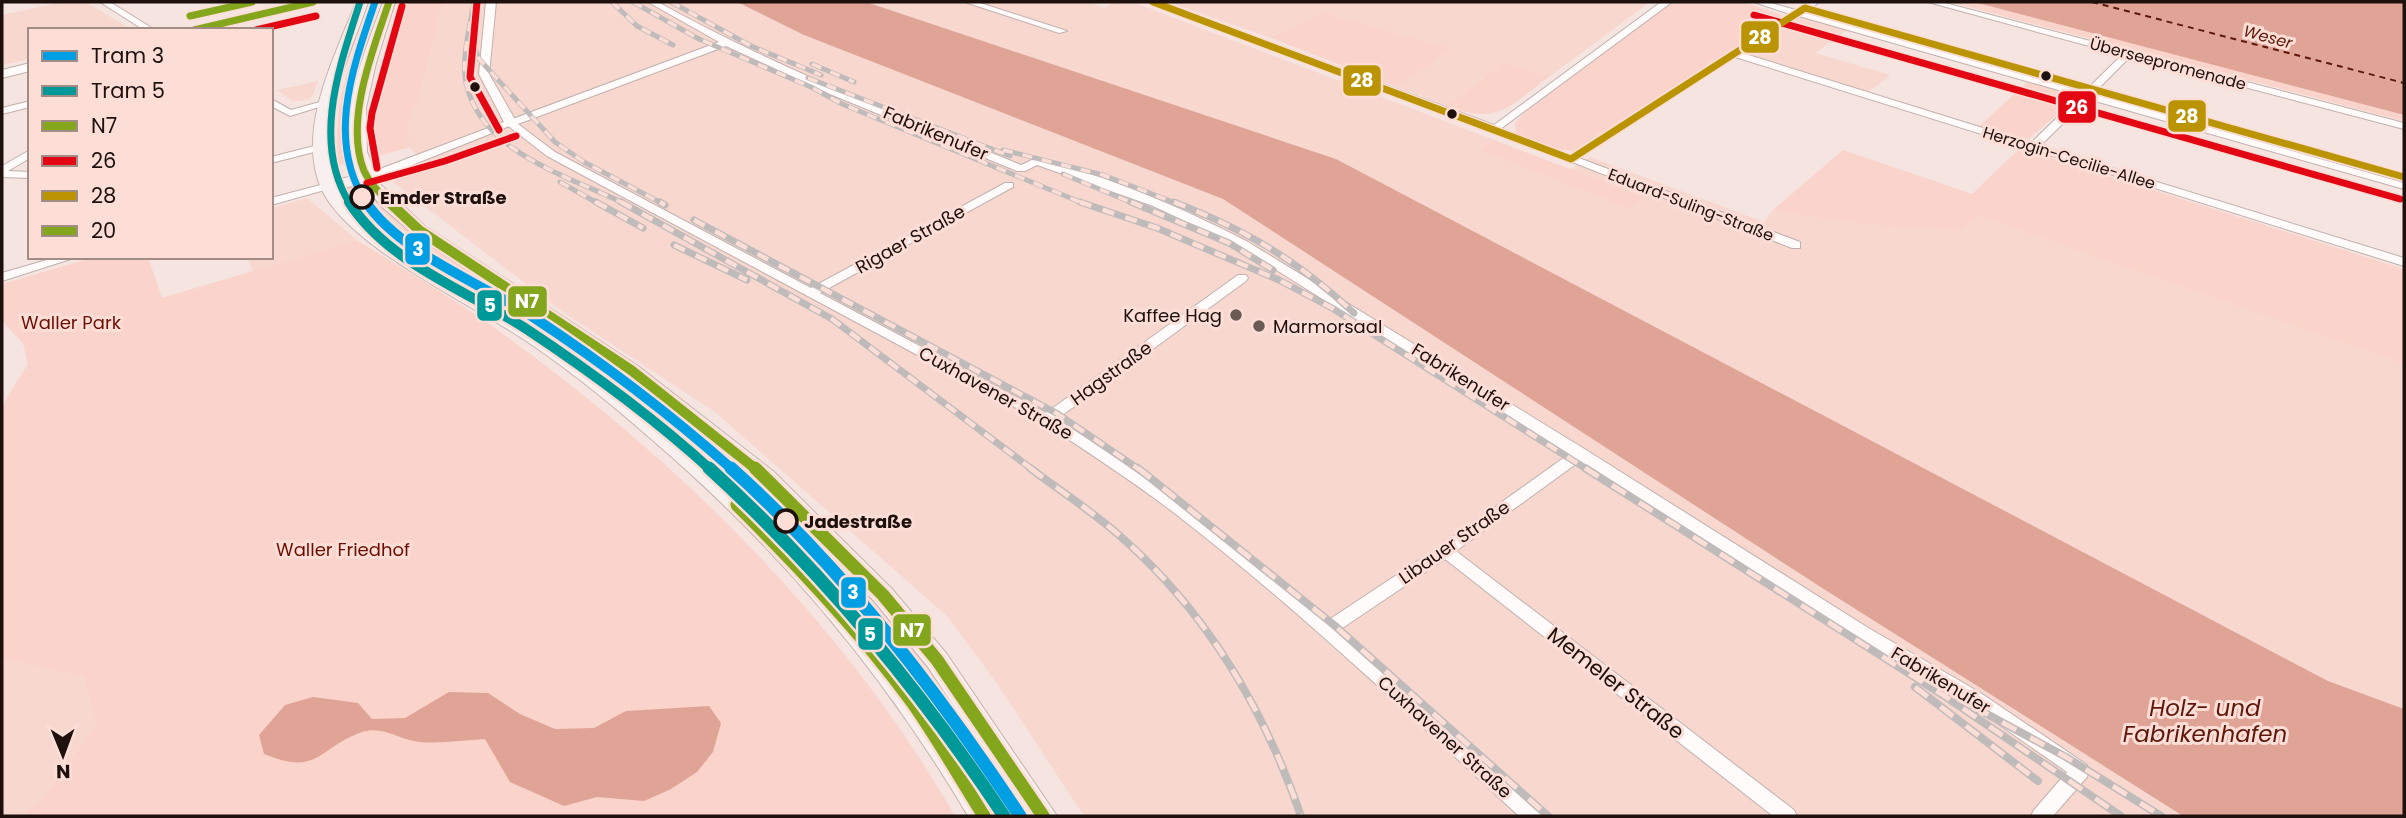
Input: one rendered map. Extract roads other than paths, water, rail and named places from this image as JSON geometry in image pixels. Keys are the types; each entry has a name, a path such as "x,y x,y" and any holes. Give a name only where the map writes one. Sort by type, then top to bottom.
{"main road":[{"path":"202,28 313,2"},
{"path":"362,2 327,103 322,147 328,186 344,211 368,230 527,334 604,389 731,499 831,603 900,687 935,735 984,816"},
{"path":"389,2 358,110 356,128 366,174 394,209 419,230 631,370 765,476 883,595 937,660 1043,816"},
{"path":"2,74 28,68"},
{"path":"328,186 366,174"}],"street":[{"path":"108,2 148,28"},
{"name":"Cuxhavener Straße","path":"491,2 484,74 511,123 551,154 1047,419 1136,477 1326,629 1532,816"},
{"name":"Fabrikenufer","path":"652,2 727,43 1021,169 1036,161 1082,175 1221,230 1351,308 1864,634 1973,697 2080,771 2041,816"},
{"path":"969,2 1062,32"},
{"name":"Eduard-Suling-Straße","path":"1153,2 1239,32 1796,245"},
{"path":"1495,130 1667,2"},
{"path":"1758,2 1801,11 2404,177"},
{"path":"1782,2 1801,11"},
{"path":"1571,159 1815,2"},
{"name":"Überseepromenade","path":"1933,2 2404,126"},
{"path":"366,174 727,43"},
{"name":"Herzogin-Cecilie-Allee","path":"1734,54 2404,262"},
{"path":"2033,147 2128,54"},
{"path":"2089,92 2404,186"},
{"path":"273,103 290,113 327,103"},
{"path":"2,111 28,104"},
{"path":"273,159 322,147"},
{"path":"2,172 28,154"},
{"path":"2,172 28,176"},
{"name":"Rigaer Straße","path":"811,293 1009,185"},
{"path":"273,201 328,186"},
{"path":"2,276 64,259"},
{"name":"Hagstraße","path":"1047,419 1242,278"},
{"name":"Libauer Straße","path":"1326,629 1445,551 1581,453"},
{"name":"Memeler Straße","path":"1445,551 1787,816"}],"water":[{"name":"Holz- und Fabrikenhafen","path":"737,2 866,2 1336,159 2328,681 2404,709 2404,816 2183,816 1819,586 1223,199 804,35"},
{"name":"Weser","path":"1974,2 2404,2 2404,115"},
{"path":"449,692 488,693 520,714 555,729 594,728 626,711 709,706 721,723 713,752 697,772 671,789 644,801 597,797 564,806 510,782 485,739 420,742 369,730 347,738 308,761 282,760 264,754 259,735 285,705 313,697 358,703 372,719 405,718"}],"railway":[{"path":"474,2 465,63 466,83 475,107 489,127 508,145 530,159 623,203"},
{"path":"612,2 637,26 673,45"},
{"path":"633,2 699,39 811,87 842,104 1081,202"},
{"path":"671,2 751,46 821,75"},
{"path":"471,38 479,59 555,142 584,162 663,204"},
{"path":"812,64 854,82"},
{"path":"808,78 1010,156"},
{"path":"1003,150 1103,175 1178,204"},
{"path":"1063,174 1135,204"},
{"path":"560,182 599,204"},
{"path":"596,202 643,228"},
{"path":"660,202 665,205"},
{"path":"1081,202 1157,228 1279,280 1332,308 1588,470"},
{"path":"1081,202 1085,204"},
{"path":"1131,202 1229,243 1273,270"},
{"path":"1174,202 1248,235 1270,248 1312,277 1354,313"},
{"path":"623,203 832,319 1033,470"},
{"path":"694,220 1056,413 1140,470"},
{"path":"674,245 747,280"},
{"path":"1030,468 1120,536 1151,565 1205,629 1250,700 1286,776 1301,816"},
{"path":"1138,468 1334,625 1548,816"},
{"path":"1585,468 1943,695 2121,816"},
{"path":"1915,687 2038,781"},
{"path":"1974,707 2066,757 2161,816"}],"tram line":[{"name":"5","path":"360,2 338,74 331,124 337,173 346,197 358,216 391,248 492,307 604,382 693,453 744,500 793,548 884,649 966,758 1004,816"},
{"name":"3","path":"375,2 353,72 345,121 349,169 371,210 403,239 497,294 609,369 700,441 753,488 851,590 896,643 940,699 1020,816"}],"place":[{"name":"Emder Straße","path":"362,197"},
{"name":"Kaffee Hag","path":"1236,315"},
{"name":"Marmorsaal","path":"1259,326"},
{"name":"Jadestraße","path":"786,521"}],"park label":[{"name":"Waller Park","path":"71,322"},
{"name":"Waller Friedhof","path":"343,549"}]}
